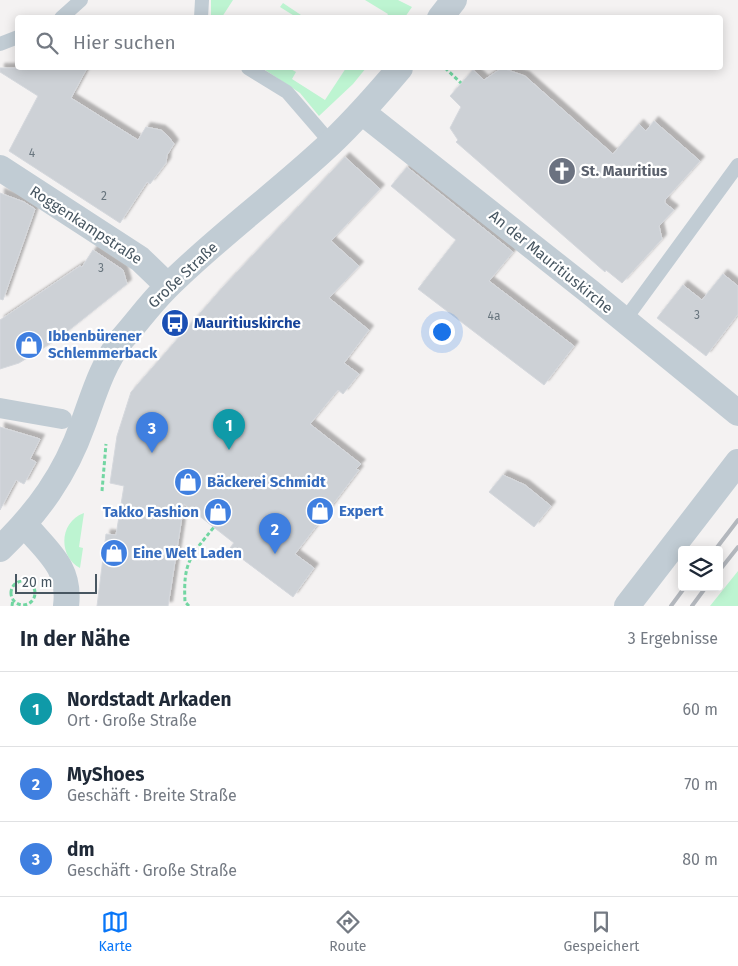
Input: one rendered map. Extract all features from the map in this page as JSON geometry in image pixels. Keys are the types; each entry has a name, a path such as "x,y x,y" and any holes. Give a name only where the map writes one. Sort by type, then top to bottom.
{"street":[{"path":"442,15 454,0"},
{"name":"Große Straße","path":"0,549 24,526 44,502 62,470 82,425 93,392 111,354 168,286 331,143 362,112 398,70"},
{"name":"An der Mauritiuskirche","path":"362,112 738,413"},
{"name":"Roggenkampstraße","path":"0,168 140,259 168,286"},
{"path":"0,408 62,419"},
{"path":"627,606 738,462"},
{"path":"24,526 61,566 68,589 66,606"}],"lane":[{"path":"64,15 81,0"},
{"path":"201,15 202,0"},
{"path":"0,44 15,38"},
{"path":"251,70 287,92 331,143"},
{"path":"624,321 738,165"}],"path":[{"path":"447,70 461,83"},
{"path":"102,491 106,443"},
{"path":"190,606 185,602 183,576 192,556 214,527"},
{"path":"12,606 12,588 17,583 24,582 33,588 34,594 28,603 18,604 13,598"}],"green space":[{"path":"211,0 233,0 223,15 211,15"},
{"path":"365,0 398,0 412,7 406,15 388,14"},
{"path":"283,3 301,15 293,15 280,7"},
{"path":"265,70 292,70 296,72 292,79 325,100 345,70 364,70 353,84 319,116 300,93"},
{"path":"84,513 79,547 83,548 80,568 68,556 64,539 70,524 76,517"},
{"path":"738,571 738,606 710,606"}],"building":[{"path":"0,68 15,68 15,70 86,70 71,98 138,140 146,127 161,130 168,136 174,144 167,155 166,163 150,184 147,182 120,223 9,151 38,96 0,72"},
{"name":"St. Mauritius","path":"473,70 484,80 499,70 508,70 525,76 613,154 639,124 646,131 654,121 700,161 665,200 665,203 674,210 659,226 662,239 622,283 606,270 605,272 456,142 458,140 450,128 461,107 450,96"},
{"path":"345,157 380,189 331,241 359,266 329,298 369,330 344,363 359,374 343,394 338,390 310,424 361,464 356,469 359,470 295,554 314,568 293,597 229,549 234,543 184,504 168,606 97,606 106,534 116,535 124,486 110,483 117,436 131,392 222,288"},
{"path":"407,167 513,252 489,281 574,346 544,385 418,289 456,240 391,186"},
{"path":"0,193 24,202 35,209 3,300 0,299"},
{"path":"93,250 123,270 127,284 58,339 19,363 0,369 0,320 80,266 82,267"},
{"path":"723,274 738,286 738,314 706,356 657,318 683,285 702,300"},
{"path":"0,427 40,439 30,459 36,462 24,484 16,480 0,510"},
{"path":"503,475 525,485 551,506 534,527 489,492"}],"railway":[{"path":"718,546 738,520"},
{"path":"723,566 738,547"},
{"path":"671,606 682,591"},
{"path":"692,606 703,591"}],"place":[{"name":"St. Mauritius","path":"562,171"},
{"name":"Mauritiuskirche","path":"175,323"},
{"name":"Ibbenbürener Schlemmerback","path":"29,345"},
{"name":"Nordstadt Arkaden","path":"229,450"},
{"name":"dm","path":"152,453"},
{"name":"Bäckerei Schmidt","path":"188,482"},
{"name":"Expert","path":"320,511"},
{"name":"Takko Fashion","path":"218,512"},
{"name":"Eine Welt Laden","path":"114,553"},
{"name":"MyShoes","path":"275,554"}]}
